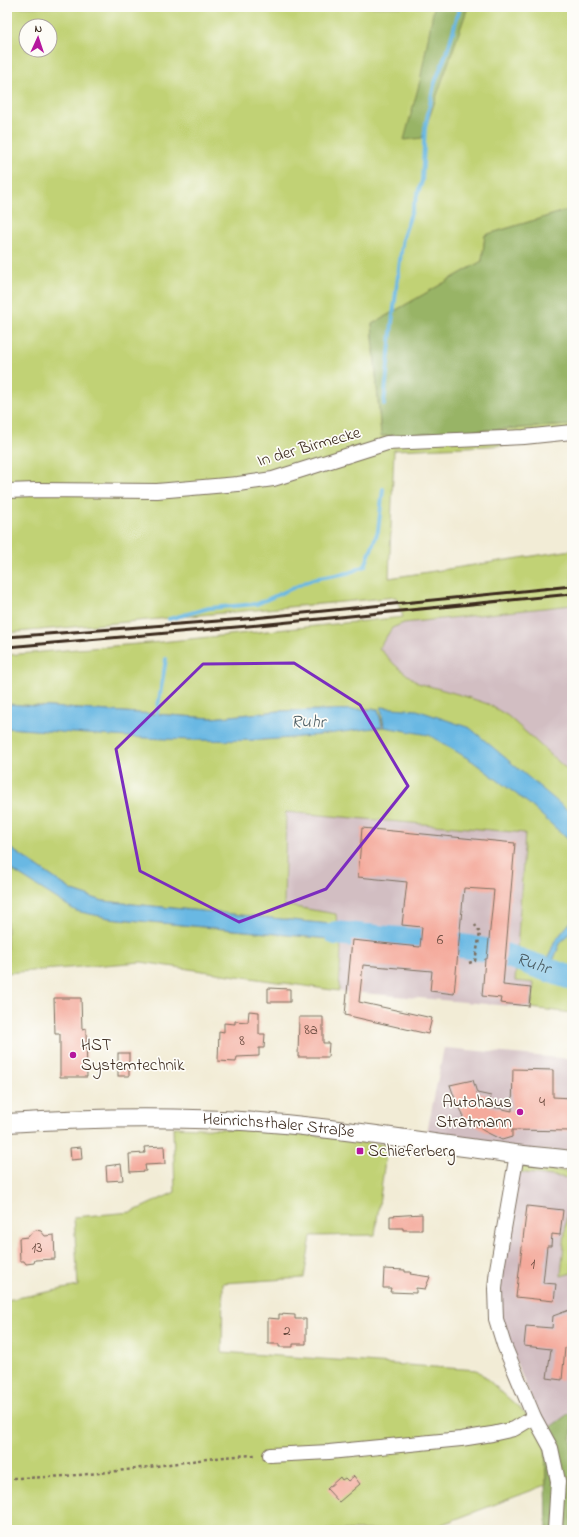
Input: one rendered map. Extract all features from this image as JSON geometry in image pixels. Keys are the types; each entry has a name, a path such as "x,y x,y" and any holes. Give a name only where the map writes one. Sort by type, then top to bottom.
{"main road":[{"name":"Heinrichsthaler Straße","path":"7,1123 59,1119 121,1118 244,1121 308,1127 572,1160"}],"street":[{"name":"In der Birmecke","path":"7,491 157,490 238,484 280,477 386,443 524,437 572,432"},
{"path":"517,1154 497,1269 495,1305 496,1319 504,1345 534,1417 551,1448 556,1468 558,1495 555,1530"},
{"path":"270,1455 394,1446 477,1436 514,1429 534,1417"}],"path":[{"path":"469,963 475,961 480,939 480,933 475,925"},
{"path":"7,1478 68,1476 142,1468 208,1458 270,1455"}],"highlighted area":[{"path":"294,663 360,705 408,786 326,889 239,922 140,871 116,749 203,664"}],"shaded area":[{"path":"572,605 572,774 508,716 488,704 418,683 395,665 379,648 392,628 404,623"},
{"path":"286,812 526,833 515,980 534,983 531,1008 339,991 340,940 369,940 370,928 337,925 336,914 284,905"},
{"path":"444,1048 572,1059 572,1151 516,1150 427,1132"},
{"path":"517,1172 570,1178 561,1276 572,1273 572,1411 545,1431 500,1324 500,1270"}],"green space":[{"path":"7,7 572,7 572,209 485,235 482,261 372,324 381,436 572,425 572,440 537,444 394,450 389,578 572,550 572,605 404,623 392,628 379,648 395,665 418,683 488,704 508,716 572,774 572,1013 531,1008 534,983 515,981 525,833 286,812 284,905 336,914 337,925 103,901 73,891 7,846 7,728 206,740 263,740 384,728 378,709 279,711 212,718 7,704 7,655 161,642 403,617 396,597 7,633"},
{"path":"434,7 468,7 422,138 404,140 420,81"},
{"path":"572,209 572,425 381,436 372,324 482,261 485,235"},
{"path":"7,867 76,910 109,918 340,940 339,991 141,962 7,973"},
{"path":"173,1127 283,1131 387,1145 375,1235 311,1236 304,1278 223,1283 222,1352 477,1370 545,1431 546,1485 427,1530 7,1530 7,1300 78,1286 74,1217 132,1212 175,1192"},
{"path":"523,1166 572,1172 572,1273 561,1276 570,1178 517,1172"},
{"path":"572,1411 572,1530 547,1530 545,1431"}],"water":[{"path":"7,704 212,718 279,711 378,709 382,727 262,740 230,741 134,737 7,728"},
{"path":"381,707 417,710 470,728 572,814 572,843 528,803 472,761 429,735 384,727"},
{"path":"7,846 73,891 103,901 370,928 370,940 340,940 109,918 76,911 7,867"},
{"path":"572,920 572,930 560,944 553,961 572,968 572,990 539,978 545,958 548,959 554,942"}],"building":[{"path":"362,828 515,843 503,985 531,988 529,1006 500,1003 501,998 482,996 494,890 464,888 454,994 430,991 432,971 363,965 359,1002 432,1018 428,1034 345,1015 352,940 420,947 422,927 402,925 407,882 358,877"},
{"path":"268,988 290,989 290,1002 268,1002"},
{"name":"HST Systemtechnik","path":"54,998 81,998 82,1029 86,1028 87,1077 60,1077 60,1034 55,1034"},
{"path":"249,1011 259,1012 259,1034 265,1034 264,1048 259,1048 259,1056 237,1057 236,1062 218,1061 219,1031 224,1032 224,1023 235,1024 235,1021 248,1022"},
{"path":"299,1017 323,1017 323,1043 329,1043 328,1057 298,1057"},
{"path":"118,1053 129,1053 129,1076 118,1076"},
{"path":"513,1069 553,1070 553,1097 572,1098 572,1131 512,1130 512,1137 502,1140 473,1124 462,1122 463,1114 450,1085 473,1080 477,1093 491,1096 489,1106 512,1111"},
{"path":"164,1146 165,1164 145,1165 146,1171 130,1172 129,1154 145,1153 144,1147"},
{"path":"81,1147 82,1159 71,1160 70,1148"},
{"path":"121,1164 123,1180 107,1181 106,1166"},
{"path":"527,1206 563,1210 560,1235 552,1234 551,1246 547,1246 543,1283 556,1284 554,1301 516,1297"},
{"path":"422,1214 422,1230 390,1228 390,1216"},
{"path":"36,1230 41,1231 45,1236 54,1235 55,1259 35,1260 34,1263 26,1264 24,1261 20,1261 19,1238 28,1237"},
{"path":"384,1269 405,1270 405,1272 411,1272 410,1274 430,1277 425,1289 416,1288 416,1293 390,1292 391,1288 383,1288"},
{"path":"572,1309 572,1345 565,1348 562,1380 547,1378 551,1349 524,1346 526,1326 552,1328 553,1316"},
{"path":"279,1314 295,1315 295,1319 306,1319 306,1344 293,1344 293,1347 279,1347 279,1344 268,1344 268,1318 279,1319"},
{"path":"354,1476 360,1484 339,1502 327,1489 340,1477 342,1480 345,1478 348,1481"}],"waterway":[{"path":"384,404 392,323 403,237 422,181 425,128 434,85 448,49 460,7"},
{"path":"169,619 209,608 257,604 313,579 348,573 365,566 378,531 383,489"},
{"path":"156,718 166,659"},
{"name":"Ruhr","path":"336,933 435,942 474,948 504,955 572,978"}],"railway":[{"path":"7,637 245,619 572,586"},
{"path":"7,647 248,626 572,594"}],"place":[{"name":"HST Systemtechnik","path":"73,1055"},
{"name":"Autohaus Stratmann","path":"520,1112"},
{"name":"Schieferberg","path":"360,1151"}]}
